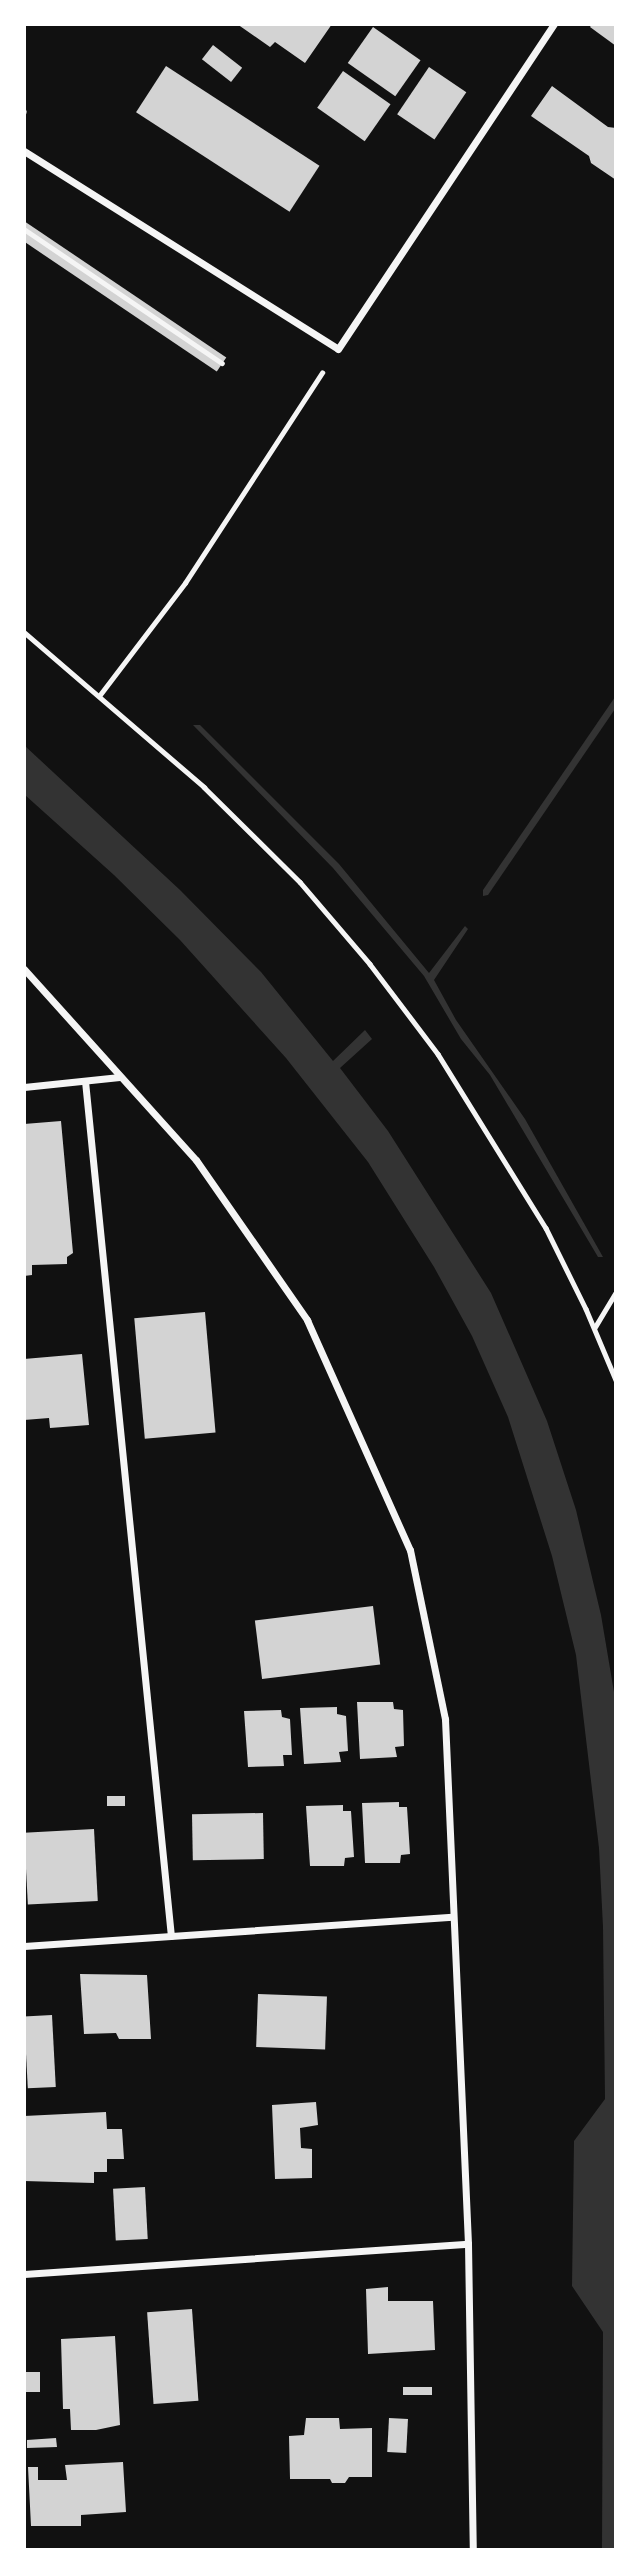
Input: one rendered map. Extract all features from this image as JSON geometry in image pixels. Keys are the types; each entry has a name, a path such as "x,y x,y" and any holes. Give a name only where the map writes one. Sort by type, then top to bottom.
{"street":[{"path":"24,151 338,349 554,24"},
{"path":"24,969 196,1160 307,1320 410,1550 445,1719 468,2244 473,2550"},
{"path":"24,1087 119,1077"},
{"path":"85,1081 171,1936"},
{"path":"24,1946 452,1917"},
{"path":"24,2274 468,2244"}],"path":[{"path":"24,229 222,363"},
{"path":"99,695 186,583 338,349"},
{"path":"24,632 204,787 300,882 370,964 438,1054 546,1228 594,1328 615,1380"},
{"path":"594,1328 615,1292"}],"shaded area":[{"path":"615,697 615,709 488,895 483,896 483,890"},
{"path":"193,725 200,725 339,864 429,973 465,926 468,929 434,980 456,1020 525,1119 603,1257 598,1257 490,1075 461,1039 424,976 333,868"},
{"path":"25,746 180,890 261,972 333,1061 365,1030 372,1039 340,1068 388,1131 491,1293 547,1421 576,1510 601,1615 615,1698 615,2549 602,2549 603,2332 572,2286 574,2141 605,2099 603,1927 599,1848 576,1655 552,1556 508,1417 472,1336 434,1267 368,1162 286,1058 180,940 114,875 25,795"}],"building":[{"path":"237,24 332,24 305,63 275,42 270,47"},
{"path":"592,24 616,24 616,46 590,27"},
{"path":"373,27 421,60 395,96 348,63"},
{"path":"213,45 242,68 231,82 202,59"},
{"path":"166,66 319,166 290,212 136,112"},
{"path":"429,67 466,92 434,139 397,114"},
{"path":"343,71 391,104 365,141 317,108"},
{"path":"552,86 608,127 616,128 616,180 591,163 589,156 531,116"},
{"path":"24,221 226,357 217,372 24,242"},
{"path":"61,1121 73,1253 67,1257 67,1264 32,1265 32,1275 24,1276 24,1124"},
{"path":"205,1312 216,1433 145,1439 134,1318"},
{"path":"82,1354 89,1425 50,1428 49,1418 24,1420 24,1359"},
{"path":"373,1606 380,1665 262,1679 255,1621"},
{"path":"357,1702 393,1702 394,1709 403,1710 404,1746 395,1747 397,1757 360,1759"},
{"path":"337,1707 337,1714 346,1716 348,1751 339,1752 341,1762 304,1764 300,1708"},
{"path":"281,1710 282,1717 290,1719 292,1755 283,1755 284,1766 248,1767 244,1711"},
{"path":"107,1796 125,1796 125,1806 107,1806"},
{"path":"399,1802 399,1807 407,1807 410,1854 401,1855 400,1863 365,1863 362,1803"},
{"path":"343,1805 343,1811 351,1811 354,1857 345,1858 344,1866 310,1866 306,1806"},
{"path":"263,1813 264,1859 193,1860 192,1814"},
{"path":"94,1829 98,1901 28,1905 24,1833"},
{"path":"80,1974 147,1975 151,2039 119,2039 116,2033 84,2034"},
{"path":"258,1994 327,1996 325,2049 256,2047"},
{"path":"52,2015 56,2087 28,2088 24,2016"},
{"path":"316,2102 318,2125 300,2128 301,2148 312,2149 312,2178 275,2179 272,2105"},
{"path":"106,2112 107,2129 122,2129 124,2159 107,2159 107,2172 94,2172 94,2183 24,2181 24,2116"},
{"path":"145,2187 148,2239 116,2241 113,2189"},
{"path":"388,2287 388,2301 433,2301 435,2350 368,2354 366,2289"},
{"path":"192,2309 198,2401 154,2404 147,2312"},
{"path":"115,2336 120,2425 96,2430 71,2430 70,2409 63,2409 61,2339"},
{"path":"24,2372 40,2372 40,2392 24,2392"},
{"path":"403,2387 432,2387 432,2395 403,2395"},
{"path":"306,2418 339,2418 340,2429 372,2428 372,2477 349,2477 345,2483 332,2483 330,2479 290,2479 289,2436 304,2435"},
{"path":"389,2418 408,2419 406,2453 387,2452"},
{"path":"56,2438 57,2447 27,2448 27,2440"},
{"path":"123,2462 126,2512 81,2515 81,2526 31,2526 28,2467 38,2467 38,2480 67,2480 65,2465"}]}
